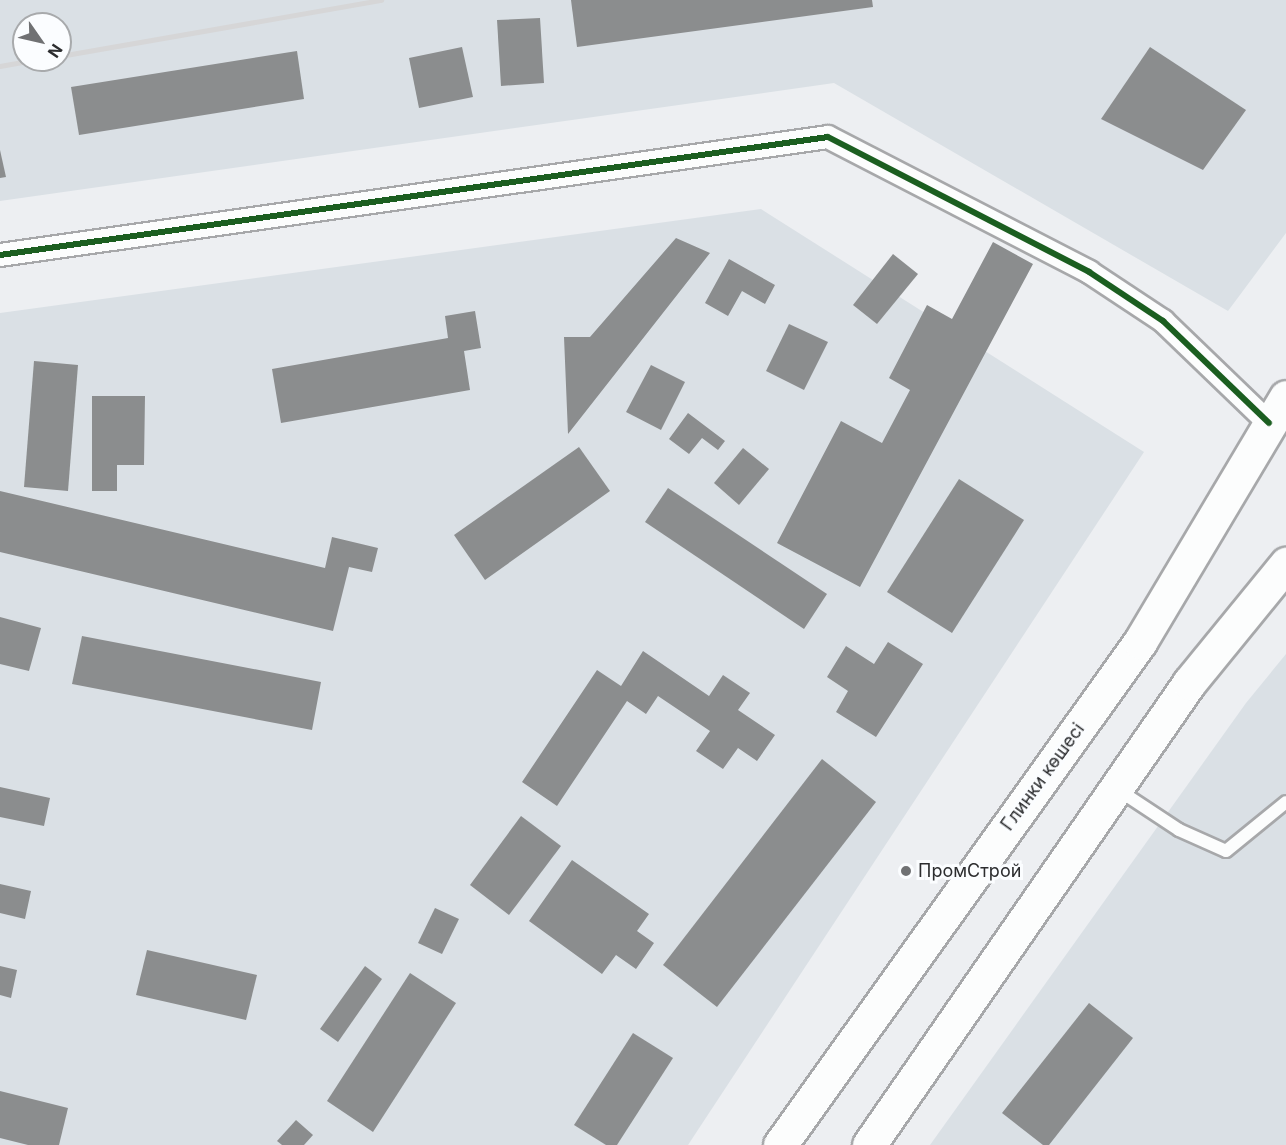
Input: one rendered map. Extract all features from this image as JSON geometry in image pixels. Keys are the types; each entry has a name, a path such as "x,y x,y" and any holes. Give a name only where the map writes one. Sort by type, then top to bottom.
{"main road":[{"name":"Глинки көшесі","path":"780,1145 1140,642 1280,410"},
{"path":"869,1145 1189,683 1286,564"}],"street":[{"path":"0,255 828,137 1107,284 1163,321 1280,410"}],"lane":[{"path":"1116,788 1179,830 1226,851 1286,802"}],"shaded area":[{"path":"0,0 1286,0 1286,233 1228,311 834,83 0,201"},
{"path":"761,209 1144,452 688,1145 0,1145 0,313"},
{"path":"1286,654 1286,1145 930,1145 1246,703"}],"building":[{"path":"571,0 872,0 873,7 577,47"},
{"path":"540,18 544,83 501,86 497,20"},
{"path":"462,47 473,97 419,108 409,58"},
{"path":"1150,47 1246,110 1203,170 1101,119"},
{"path":"297,51 304,99 79,135 71,87"},
{"path":"0,150 6,177 0,178"},
{"path":"676,238 710,253 568,434 564,337 590,337"},
{"path":"993,242 1033,264 860,587 777,543 841,421 882,443 910,390 889,378 927,305 952,319"},
{"path":"893,254 918,274 877,324 853,305"},
{"path":"729,259 775,285 765,304 742,291 728,316 705,303"},
{"path":"475,311 481,348 464,351 470,390 281,423 272,369 448,338 445,316"},
{"path":"789,324 828,342 804,390 766,371"},
{"path":"34,361 78,365 68,491 24,487"},
{"path":"651,365 685,382 661,430 626,412"},
{"path":"92,396 145,396 144,465 117,465 117,491 92,491"},
{"path":"688,413 725,441 718,450 702,438 689,454 669,439"},
{"path":"579,447 610,491 485,580 454,535"},
{"path":"743,448 769,469 739,505 714,483"},
{"path":"959,479 1024,520 952,633 887,592"},
{"path":"668,488 827,594 804,629 645,522"},
{"path":"0,491 325,568 332,537 378,548 372,572 349,567 333,631 0,552"},
{"path":"0,617 41,628 29,671 0,664"},
{"path":"82,636 321,682 312,730 72,684"},
{"path":"888,642 923,664 876,737 836,712 848,691 827,677 846,646 874,664"},
{"path":"643,651 709,696 723,675 750,693 738,710 775,735 757,761 738,748 723,769 696,751 710,731 658,696 646,714 627,701 557,806 522,782 597,670 621,686"},
{"path":"822,759 876,802 717,1007 663,965"},
{"path":"0,787 50,798 44,826 0,817"},
{"path":"521,816 561,846 509,915 470,885"},
{"path":"572,860 649,914 637,931 654,943 636,969 616,955 602,974 529,921"},
{"path":"0,884 31,891 25,919 0,913"},
{"path":"435,908 459,919 442,954 418,943"},
{"path":"147,950 257,975 246,1020 136,995"},
{"path":"0,966 17,970 11,998 0,995"},
{"path":"365,966 382,979 338,1042 320,1029"},
{"path":"410,973 456,1003 373,1132 327,1101"},
{"path":"1089,1003 1133,1038 1049,1145 1043,1145 1002,1113"},
{"path":"633,1033 673,1058 617,1145 606,1145 574,1125"},
{"path":"0,1091 68,1108 59,1145 28,1145 0,1138"},
{"path":"296,1120 313,1135 304,1145 282,1145 277,1141"}],"railway":[{"path":"72,54 381,0"},
{"path":"0,66 12,64"}],"cycle path":[{"path":"0,255 828,137 1089,272 1163,321 1269,423"}],"place":[{"name":"ПромСтрой","path":"906,871"}]}
